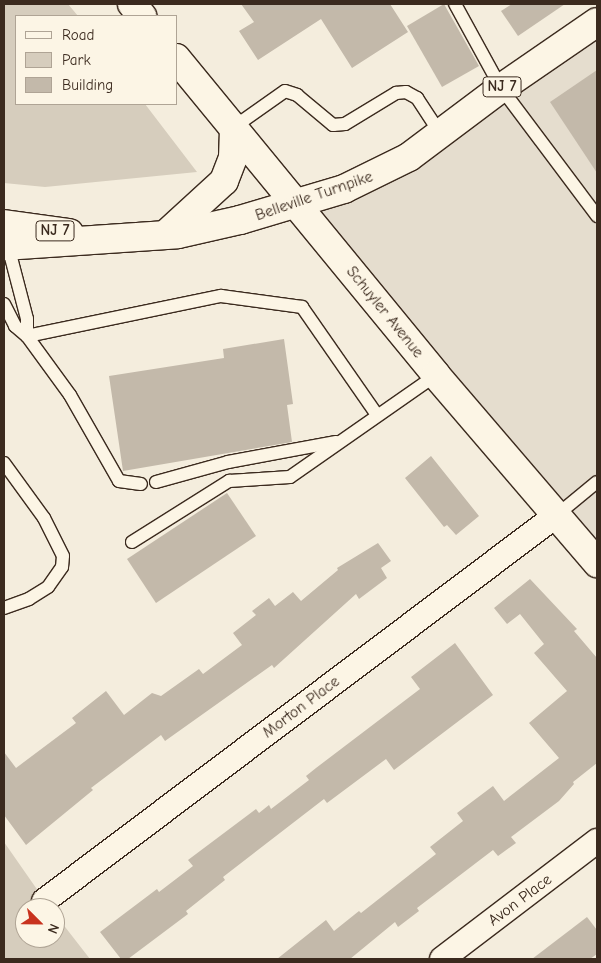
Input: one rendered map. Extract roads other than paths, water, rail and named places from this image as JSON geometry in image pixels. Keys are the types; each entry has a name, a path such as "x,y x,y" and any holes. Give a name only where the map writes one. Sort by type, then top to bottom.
{"main road":[{"path":"132,4 141,15"},
{"name":"Belleville Turnpike","path":"5,239 105,240 165,235 240,220 298,203 384,172 597,22"},
{"name":"Schuyler Avenue","path":"178,60 298,203 436,375 558,514 597,563"},
{"path":"165,235 224,181 232,158 234,127"}],"street":[{"name":"Morton Place","path":"48,898 558,514"},
{"name":"Avon Place","path":"442,959 597,841"}],"lane":[{"path":"454,4 501,88 597,216"},
{"path":"234,127 285,90 297,95 333,125 345,124 396,93 406,92 417,98 440,133"},
{"path":"5,239 27,319 27,336"},
{"path":"27,336 221,296 302,307 377,415"},
{"path":"4,304 15,326 27,336 70,395 118,480 141,484"},
{"path":"132,542 229,481 290,476 436,375"},
{"path":"156,482 228,462 342,441"},
{"path":"4,463 44,518 63,556 62,567 48,586 29,598 4,608"},
{"path":"558,514 597,482"}]}
